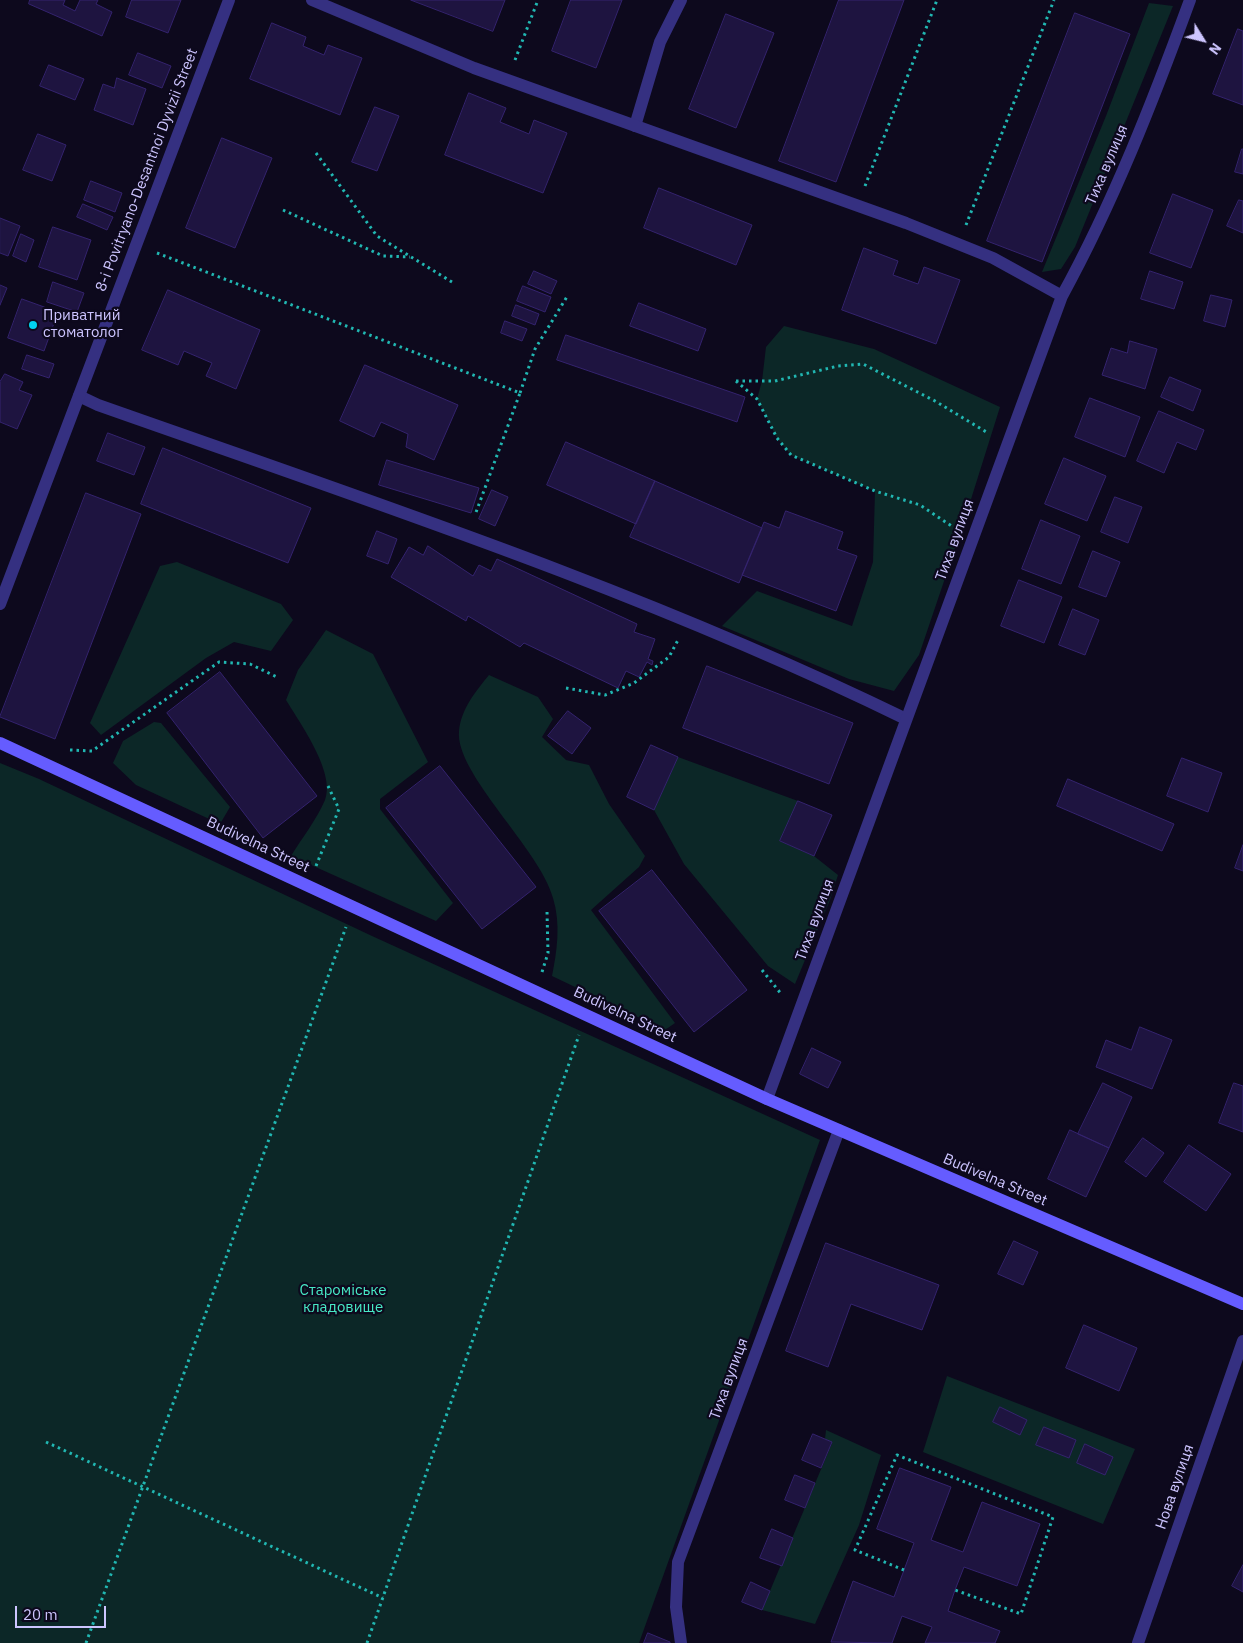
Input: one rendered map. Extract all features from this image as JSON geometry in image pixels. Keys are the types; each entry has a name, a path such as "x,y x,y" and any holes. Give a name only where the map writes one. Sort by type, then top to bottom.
{"street":[{"name":"8-i Povitryano-Desantnoi Dyvizii Street","path":"0,604 229,0"},
{"path":"312,0 507,80 858,205 959,244 992,258 1062,296"},
{"path":"635,126 660,42 681,0"},
{"name":"Тиха вулиця","path":"767,1098 1062,296 1094,237 1155,93 1190,0"},
{"path":"79,396 98,405 557,570 790,665 906,719"},
{"name":"Budivelna Street","path":"0,743 767,1098 1243,1304"},
{"name":"Тиха вулиця","path":"681,1643 676,1607 678,1562 839,1130"},
{"name":"Нова вулиця","path":"1138,1643 1243,1341"}],"path":[{"path":"507,80 538,0"},
{"path":"858,205 937,0"},
{"path":"959,244 993,151 1054,0"},
{"path":"316,154 377,236 452,282"},
{"path":"283,210 383,256 411,257"},
{"path":"156,253 520,393"},
{"path":"467,537 536,349 568,295"},
{"path":"972,538 920,505 875,491 791,455 777,438 757,399 736,381 775,381 838,366 863,364 935,401 1007,444"},
{"path":"566,688 605,695 634,682 669,657 687,622"},
{"path":"67,750 92,751 219,662 250,664 279,678"},
{"path":"308,886 339,809 328,786"},
{"path":"86,1643 353,908"},
{"path":"535,992 548,953 547,911"},
{"path":"762,970 780,994 801,1006"},
{"path":"367,1643 586,1015"},
{"path":"46,1442 383,1598"},
{"path":"904,1570 855,1550 897,1455 1053,1517 1021,1614 955,1590"}],"green space":[{"path":"1149,3 1173,6 1075,247 1061,269 1042,272 1106,116"},
{"path":"784,326 874,349 1000,407 919,655 894,691 849,679 722,626 757,591 852,626 873,562 875,491 791,455 777,438 757,399 762,381 766,347"},
{"path":"177,562 281,604 293,620 271,651 234,642 206,658 101,735 90,723 160,566"},
{"path":"326,630 373,654 428,762 380,799 380,809 453,903 436,921 291,856 322,807 327,789 326,776 315,748 286,700 298,670"},
{"path":"489,675 538,697 553,719 542,737 566,760 589,765 609,804 645,856 639,867 591,910 675,1023 665,1030 552,976 558,928 553,898 545,879 532,857 484,790 461,749 459,731 463,715 479,687"},
{"path":"154,722 161,723 230,807 220,824 136,785 113,763 123,741"},
{"path":"678,757 798,801 780,841 814,856 838,875 830,900 795,984 768,966 684,864 654,810"},
{"name":"Староміське кладовище","path":"0,763 39,779 372,936 820,1140 639,1643 0,1643"},
{"path":"947,1376 1135,1449 1103,1524 923,1452"},
{"path":"826,1430 881,1455 859,1525 815,1624 762,1610 832,1443 825,1439"}],"building":[{"path":"30,0 65,0 63,5 75,11 80,0 98,0 96,4 112,12 102,36 29,4"},
{"path":"132,0 181,0 168,33 126,17"},
{"path":"411,0 505,0 493,31"},
{"path":"571,0 622,0 596,68 552,51"},
{"path":"839,0 904,0 836,182 779,161"},
{"path":"1075,13 1130,34 1042,262 987,241"},
{"path":"726,14 774,33 736,128 689,109"},
{"path":"272,23 306,37 303,46 324,55 328,45 362,58 340,115 250,79"},
{"path":"1238,29 1243,31 1243,105 1213,94"},
{"path":"138,53 171,66 162,88 129,75"},
{"path":"49,65 84,79 75,100 40,86"},
{"path":"117,78 146,89 133,125 94,110 103,84 114,88"},
{"path":"469,93 506,108 500,122 529,134 534,120 567,133 543,193 445,155"},
{"path":"375,107 399,116 377,171 352,162"},
{"path":"38,134 66,145 52,181 23,170"},
{"path":"222,138 272,158 235,248 186,228"},
{"path":"1243,149 1243,174 1235,172"},
{"path":"91,181 122,193 115,212 84,200"},
{"path":"659,188 752,225 736,265 644,228"},
{"path":"1173,194 1213,210 1191,268 1150,253"},
{"path":"1239,200 1243,201 1243,233 1227,226"},
{"path":"83,204 113,217 107,230 77,217"},
{"path":"0,218 20,226 8,256 0,253"},
{"path":"53,227 91,240 77,280 39,267"},
{"path":"21,234 34,240 26,262 13,256"},
{"path":"864,248 898,261 893,275 918,284 924,267 960,280 936,344 842,310"},
{"path":"534,271 557,281 551,294 528,284"},
{"path":"1150,271 1183,282 1174,309 1141,299"},
{"path":"53,282 84,293 77,312 47,302"},
{"path":"0,285 7,288 0,305"},
{"path":"523,286 551,297 545,312 517,301"},
{"path":"168,290 260,330 236,389 206,376 212,363 184,351 178,365 142,350"},
{"path":"1211,295 1232,300 1225,327 1204,321"},
{"name":"Приватний стоматолог","path":"22,299 58,312 44,351 8,338"},
{"path":"639,303 706,329 698,351 630,326"},
{"path":"516,305 539,314 535,325 512,316"},
{"path":"505,321 527,329 522,341 501,333"},
{"path":"566,335 745,397 737,422 557,360"},
{"path":"1130,341 1157,349 1145,389 1102,375 1111,348 1127,353"},
{"path":"27,355 54,364 49,378 22,369"},
{"path":"365,365 458,405 434,460 406,447 408,434 381,422 374,437 340,421"},
{"path":"5,374 23,382 19,390 32,395 17,429 0,422 0,382"},
{"path":"1170,377 1201,390 1193,411 1161,397"},
{"path":"1090,398 1140,417 1125,457 1075,437"},
{"path":"1159,411 1204,430 1196,450 1177,442 1164,473 1137,461"},
{"path":"108,433 145,447 134,475 97,461"},
{"path":"566,442 655,481 636,524 547,485"},
{"path":"163,448 311,508 288,563 141,504"},
{"path":"1064,458 1106,476 1087,521 1045,504"},
{"path":"387,460 479,488 471,513 379,485"},
{"path":"655,481 762,528 739,583 630,537"},
{"path":"492,490 508,497 495,526 479,519"},
{"path":"86,493 141,514 55,739 0,717"},
{"path":"1115,497 1142,507 1128,543 1101,532"},
{"path":"786,511 843,532 837,549 857,556 836,611 742,575 764,522 779,528"},
{"path":"1041,520 1080,536 1061,584 1022,569"},
{"path":"377,531 397,539 388,564 367,556"},
{"path":"428,546 473,576 479,565 491,571 497,559 637,624 634,632 655,639 648,659 653,661 652,665 647,662 639,677 626,671 618,688 524,643 520,647 468,616 466,621 391,577 409,547 423,555"},
{"path":"1093,551 1120,562 1106,597 1079,587"},
{"path":"1019,580 1062,597 1044,643 1001,626"},
{"path":"1073,609 1099,620 1085,655 1059,645"},
{"path":"707,666 853,723 829,784 683,728"},
{"path":"220,672 317,796 263,838 167,713"},
{"path":"568,711 591,728 572,754 548,736"},
{"path":"651,745 678,757 654,810 627,797"},
{"path":"1182,758 1222,773 1208,812 1167,796"},
{"path":"440,766 536,887 482,929 386,808"},
{"path":"1068,779 1174,824 1162,851 1057,806"},
{"path":"798,801 832,815 814,856 780,841"},
{"path":"1243,845 1243,871 1235,868"},
{"path":"652,870 747,990 694,1032 599,911"},
{"path":"1140,1027 1172,1040 1152,1089 1096,1067 1106,1040 1131,1050"},
{"path":"812,1048 841,1062 828,1088 800,1074"},
{"path":"1103,1083 1132,1097 1109,1148 1078,1134"},
{"path":"1234,1083 1243,1086 1243,1132 1219,1123"},
{"path":"1070,1130 1109,1148 1086,1197 1048,1179"},
{"path":"1143,1138 1164,1153 1146,1177 1125,1162"},
{"path":"1189,1145 1231,1174 1206,1211 1164,1182"},
{"path":"1014,1241 1038,1252 1023,1285 998,1274"},
{"path":"826,1243 939,1285 922,1330 851,1304 828,1367 786,1351"},
{"path":"1084,1325 1137,1348 1119,1391 1066,1368"},
{"path":"1000,1407 1027,1420 1020,1435 993,1422"},
{"path":"1044,1427 1076,1440 1069,1458 1036,1445"},
{"path":"813,1434 832,1442 821,1468 802,1460"},
{"path":"1085,1444 1113,1457 1105,1475 1077,1463"},
{"path":"900,1468 951,1487 931,1540 963,1552 982,1502 1040,1524 1017,1586 964,1567 955,1590 948,1611 1000,1631 995,1643 925,1643 932,1627 902,1616 892,1643 831,1642 853,1581 894,1597 914,1543 877,1529"},
{"path":"795,1475 815,1483 805,1508 785,1500"},
{"path":"772,1529 793,1538 782,1566 760,1558"},
{"path":"1243,1565 1243,1592 1232,1586"},
{"path":"751,1582 770,1591 762,1610 742,1602"},
{"path":"648,1633 670,1642 670,1643 644,1643"}],"place":[{"name":"Приватний стоматолог","path":"33,325"}]}
